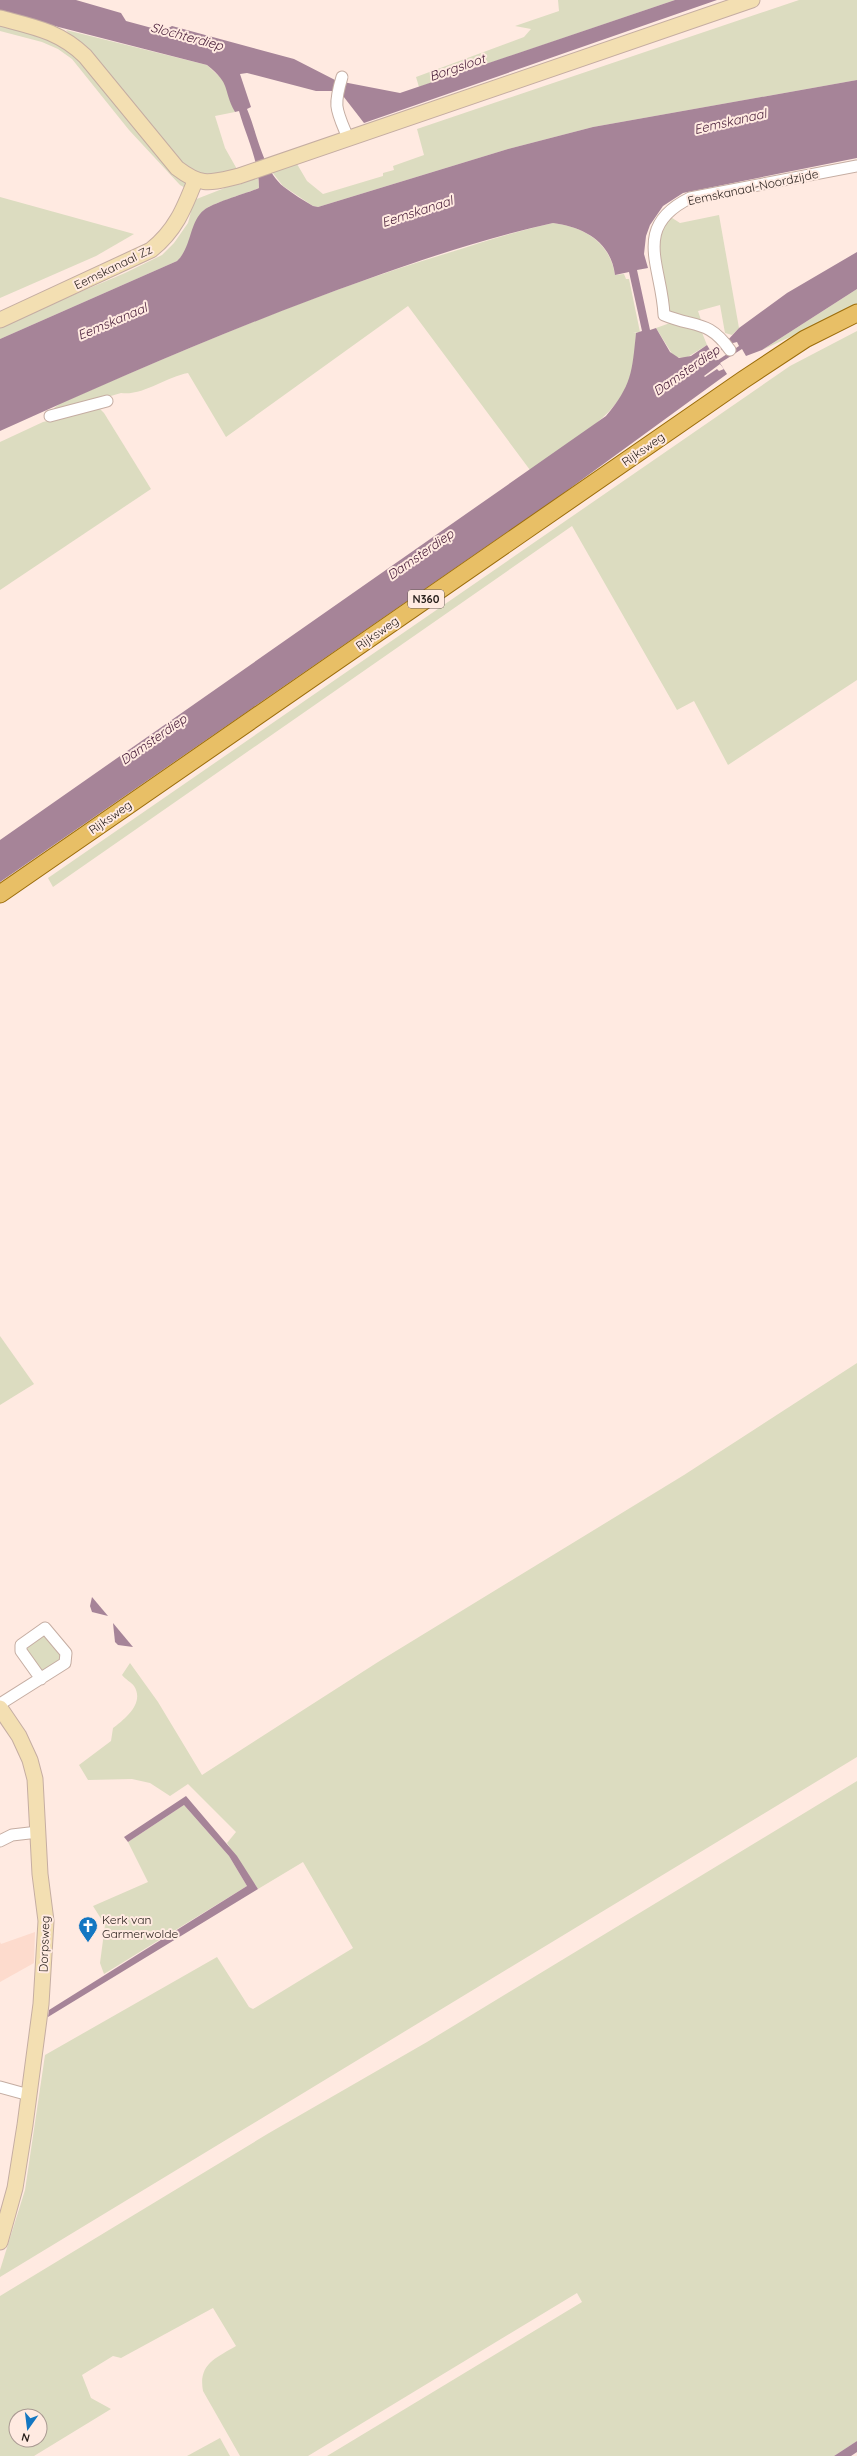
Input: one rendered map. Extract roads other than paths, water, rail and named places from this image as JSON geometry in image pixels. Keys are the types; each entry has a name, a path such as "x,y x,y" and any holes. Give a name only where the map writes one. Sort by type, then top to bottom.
{"main road":[{"name":"Rijksweg","path":"0,894 742,380 805,339 857,313"}],"street":[{"path":"0,18 43,29 60,36 73,45 85,56 177,168 195,181 212,182 239,176 752,0"},
{"path":"342,76 335,100 336,109 348,138"},
{"name":"Eemskanaal-Noordzijde","path":"730,350 718,334 710,328 664,315 653,254 655,237 665,216 676,205 690,198 857,166"},
{"name":"Eemskanaal Zz","path":"0,320 152,250 165,239 180,219 195,181"},
{"path":"50,416 107,401"},
{"path":"0,1704 41,1679 65,1664 66,1653 45,1628 21,1645 21,1651 41,1679"},
{"name":"Dorpsweg","path":"0,1708 19,1736 30,1760 35,1779 46,1935 41,2004 15,2188 0,2242"},
{"path":"0,1841 12,1835 38,1832"},
{"path":"0,2088 29,2094"}],"water":[{"path":"0,0 76,0 121,13 126,21 163,31 172,26 294,59 337,81 334,91 316,91 247,73 240,74 251,107 247,109 261,150 270,170 284,187 294,195 313,206 318,207 508,149 593,127 857,80 857,158 683,193 663,206 650,225 646,236 644,254 648,268 637,270 650,330 656,328 670,352 679,358 691,356 707,345 710,350 723,344 725,346 715,357 718,360 739,346 737,342 729,344 727,341 739,328 787,293 857,252 857,289 762,350 746,356 742,349 720,363 727,374 554,500 0,882 0,840 606,416 615,405 626,386 632,368 636,333 642,331 629,272 615,275 608,254 602,245 594,238 575,228 553,223 458,248 319,297 181,352 0,431 0,339 177,261 185,249 199,215 204,210 222,201 259,188 255,158 239,111 235,112 226,87 220,77 207,65 0,12"},
{"path":"675,0 717,0 364,123 340,92 343,82 400,93"},
{"path":"92,1597 108,1616 92,1612 90,1606"},
{"path":"113,1623 133,1647 118,1645 115,1642"},
{"path":"186,1796 237,1856 258,1889 48,2017 49,2010 247,1886 229,1856 184,1805 128,1842 124,1837"},
{"path":"857,2441 857,2452 851,2456 834,2456"}],"place":[{"name":"Kerk van Garmerwolde","path":"88,1943"}],"water label":[{"name":"Slochterdiep","path":"187,36"},
{"name":"Borgsloot","path":"457,67"},
{"name":"Eemskanaal","path":"730,121"},
{"name":"Eemskanaal","path":"417,211"},
{"name":"Eemskanaal","path":"112,321"},
{"name":"Damsterdiep","path":"686,370"},
{"name":"Damsterdiep","path":"420,554"},
{"name":"Damsterdiep","path":"153,739"}]}
